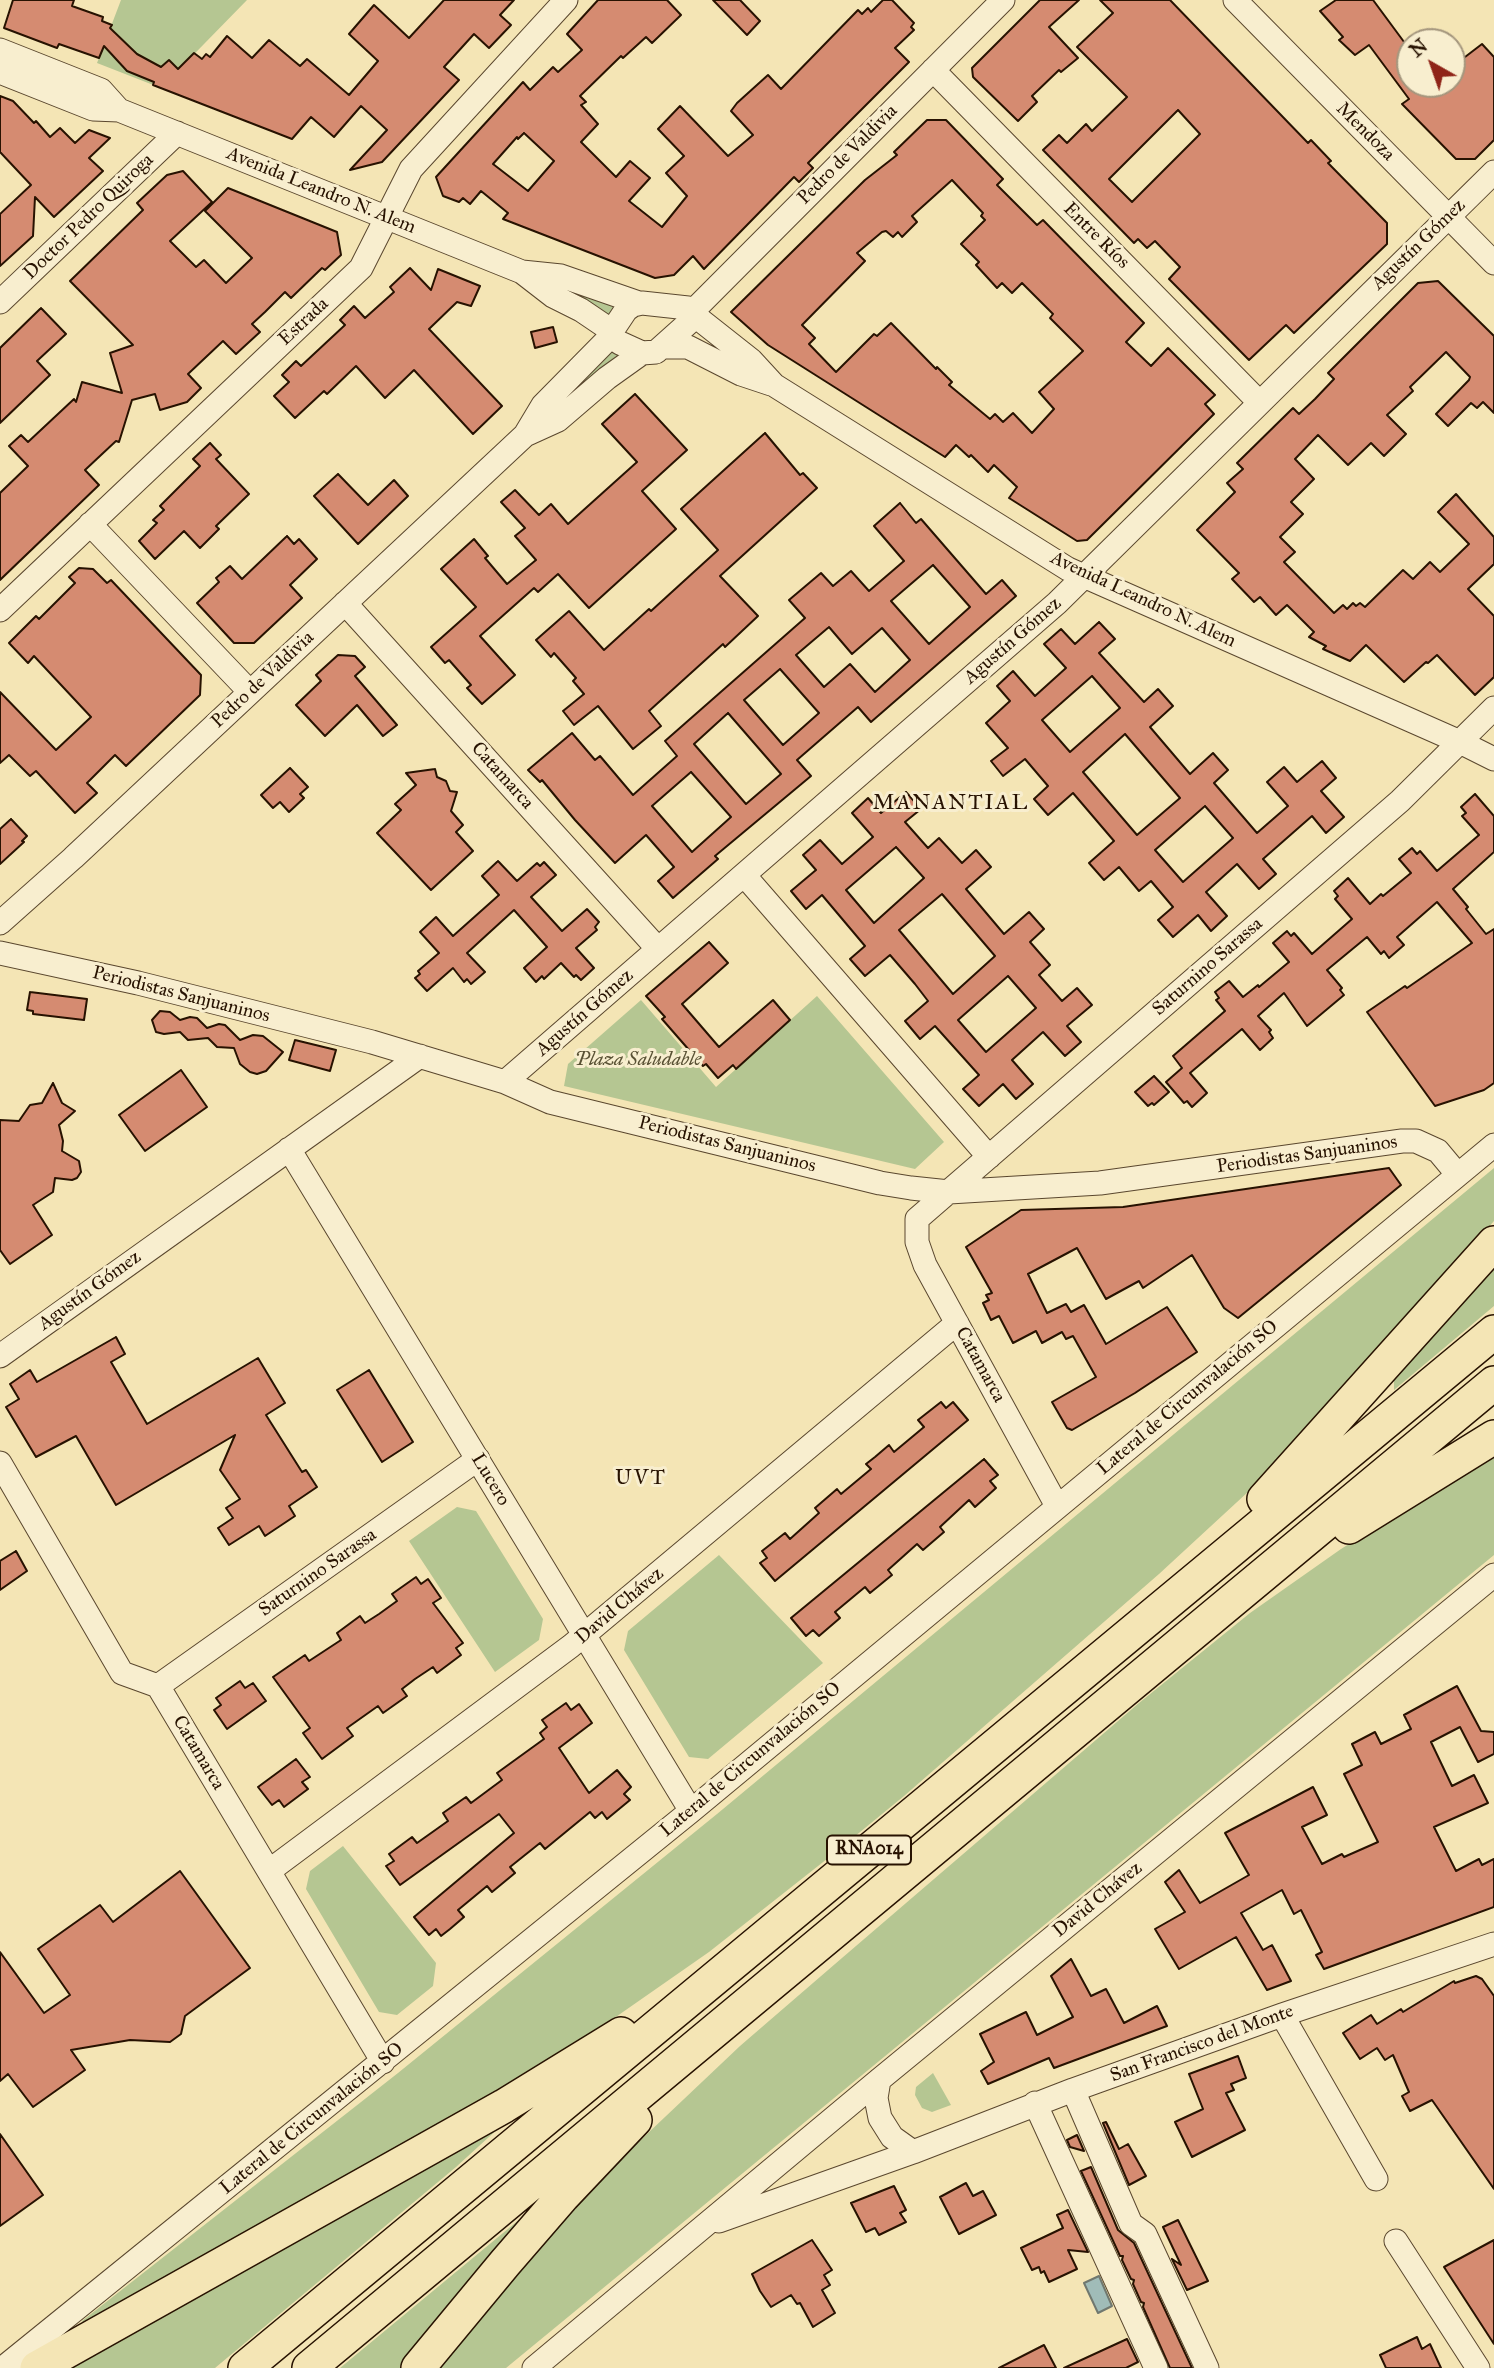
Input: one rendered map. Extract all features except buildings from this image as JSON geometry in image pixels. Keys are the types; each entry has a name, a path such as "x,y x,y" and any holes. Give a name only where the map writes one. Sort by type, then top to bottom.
{"highway":[{"path":"1149,1617 1286,1476 1494,1243"},
{"name":"RNA014","path":"245,2368 1494,1332"},
{"name":"RNA014","path":"309,2368 1494,1383"},
{"path":"1199,1628 1398,1495 1494,1437"},
{"path":"37,2368 504,2106 614,2039 779,1925"},
{"path":"418,2368 563,2196 744,2005"}],"street":[{"name":"Estrada","path":"0,610 361,268 411,169 566,0"},
{"name":"Pedro de Valdivia","path":"525,435 558,420 607,378 692,321 694,313 1003,0"},
{"name":"Mendoza","path":"1235,0 1494,263"},
{"name":"Avenida Leandro N. Alem","path":"0,50 101,90 119,110"},
{"name":"Entre Ríos","path":"933,70 1259,402"},
{"name":"Avenida Leandro N. Alem","path":"0,72 93,109 119,110 522,272 561,276 639,303 688,308 751,360 774,385"},
{"name":"Doctor Pedro Quiroga","path":"0,302 177,133"},
{"name":"Agustín Gómez","path":"505,1082 1046,612 1494,172"},
{"name":"Avenida Leandro N. Alem","path":"522,272 553,296 581,310 612,333 620,343 652,350 688,347 741,374 774,385 1068,569 1460,742 1494,760"},
{"name":"Pedro de Valdivia","path":"0,923 525,435 543,405 612,333 626,310 639,303"},
{"path":"90,524 250,692"},
{"name":"Catamarca","path":"345,603 658,949"},
{"name":"Saturnino Sarassa","path":"917,1219 1400,801 1494,708"},
{"path":"744,875 989,1157"},
{"name":"Periodistas Sanjuaninos","path":"0,953 138,983 420,1056 505,1082 550,1102 880,1183 949,1192 1113,1182 1402,1141 1416,1141 1438,1151 1458,1175"},
{"name":"Agustín Gómez","path":"0,1356 420,1056"},
{"name":"Lateral de Circunvalación SO","path":"3,2368 691,1811 1494,1145"},
{"name":"Lucero","path":"289,1149 691,1811"},
{"name":"Catamarca","path":"917,1219 921,1254 1057,1506"},
{"name":"David Chávez","path":"269,1871 585,1635 957,1323"},
{"name":"Saturnino Sarassa","path":"158,1686 478,1460"},
{"path":"0,1463 122,1673 158,1686"},
{"name":"David Chávez","path":"703,2227 1494,1575"},
{"name":"Catamarca","path":"158,1686 383,2062"},
{"name":"San Francisco del Monte","path":"534,2368 703,2227 913,2152 1035,2103 1282,2015 1494,1944"},
{"path":"1282,2015 1376,2179"},
{"path":"879,2080 876,2098 880,2118 892,2137 913,2152"},
{"path":"1073,2090 1131,2224 1145,2234 1207,2368"},
{"path":"1035,2103 1156,2368"},
{"path":"1396,2241 1478,2368"}],"green space":[{"path":"121,0 247,0 161,88 97,63"},
{"path":"556,286 615,306 610,318"},
{"path":"613,346 624,352 550,412"},
{"name":"Plaza Saludable","path":"817,996 944,1142 915,1169 564,1086 568,1064 641,1000 716,1087"},
{"path":"1494,1168 1494,1221 1291,1450 1159,1574 904,1796 709,1952 600,2028 515,2082 84,2326 82,2321 398,2073 717,1814"},
{"path":"1494,1258 1494,1306 1394,1390 1394,1374"},
{"path":"1494,1454 1494,1555 506,2368 434,2368 506,2281 609,2170 740,2046 835,1964 1139,1703 1250,1613 1341,1549"},
{"path":"457,1507 476,1511 543,1619 539,1640 495,1672 409,1541"},
{"path":"719,1555 823,1663 708,1759 689,1757 624,1650 628,1631"},
{"path":"343,1846 436,1963 433,1986 397,2015 379,2012 306,1889 310,1871"},
{"path":"933,2073 951,2105 932,2112 922,2108 915,2095 916,2087"},
{"path":"501,2126 456,2167 215,2368 66,2368"},
{"path":"532,2209 403,2368 340,2368"}],"water":[{"path":"1099,2276 1112,2306 1098,2313 1084,2283"}],"district":[{"name":"MANANTIAL","path":"951,804"},
{"name":"UVT","path":"641,1479"}]}
